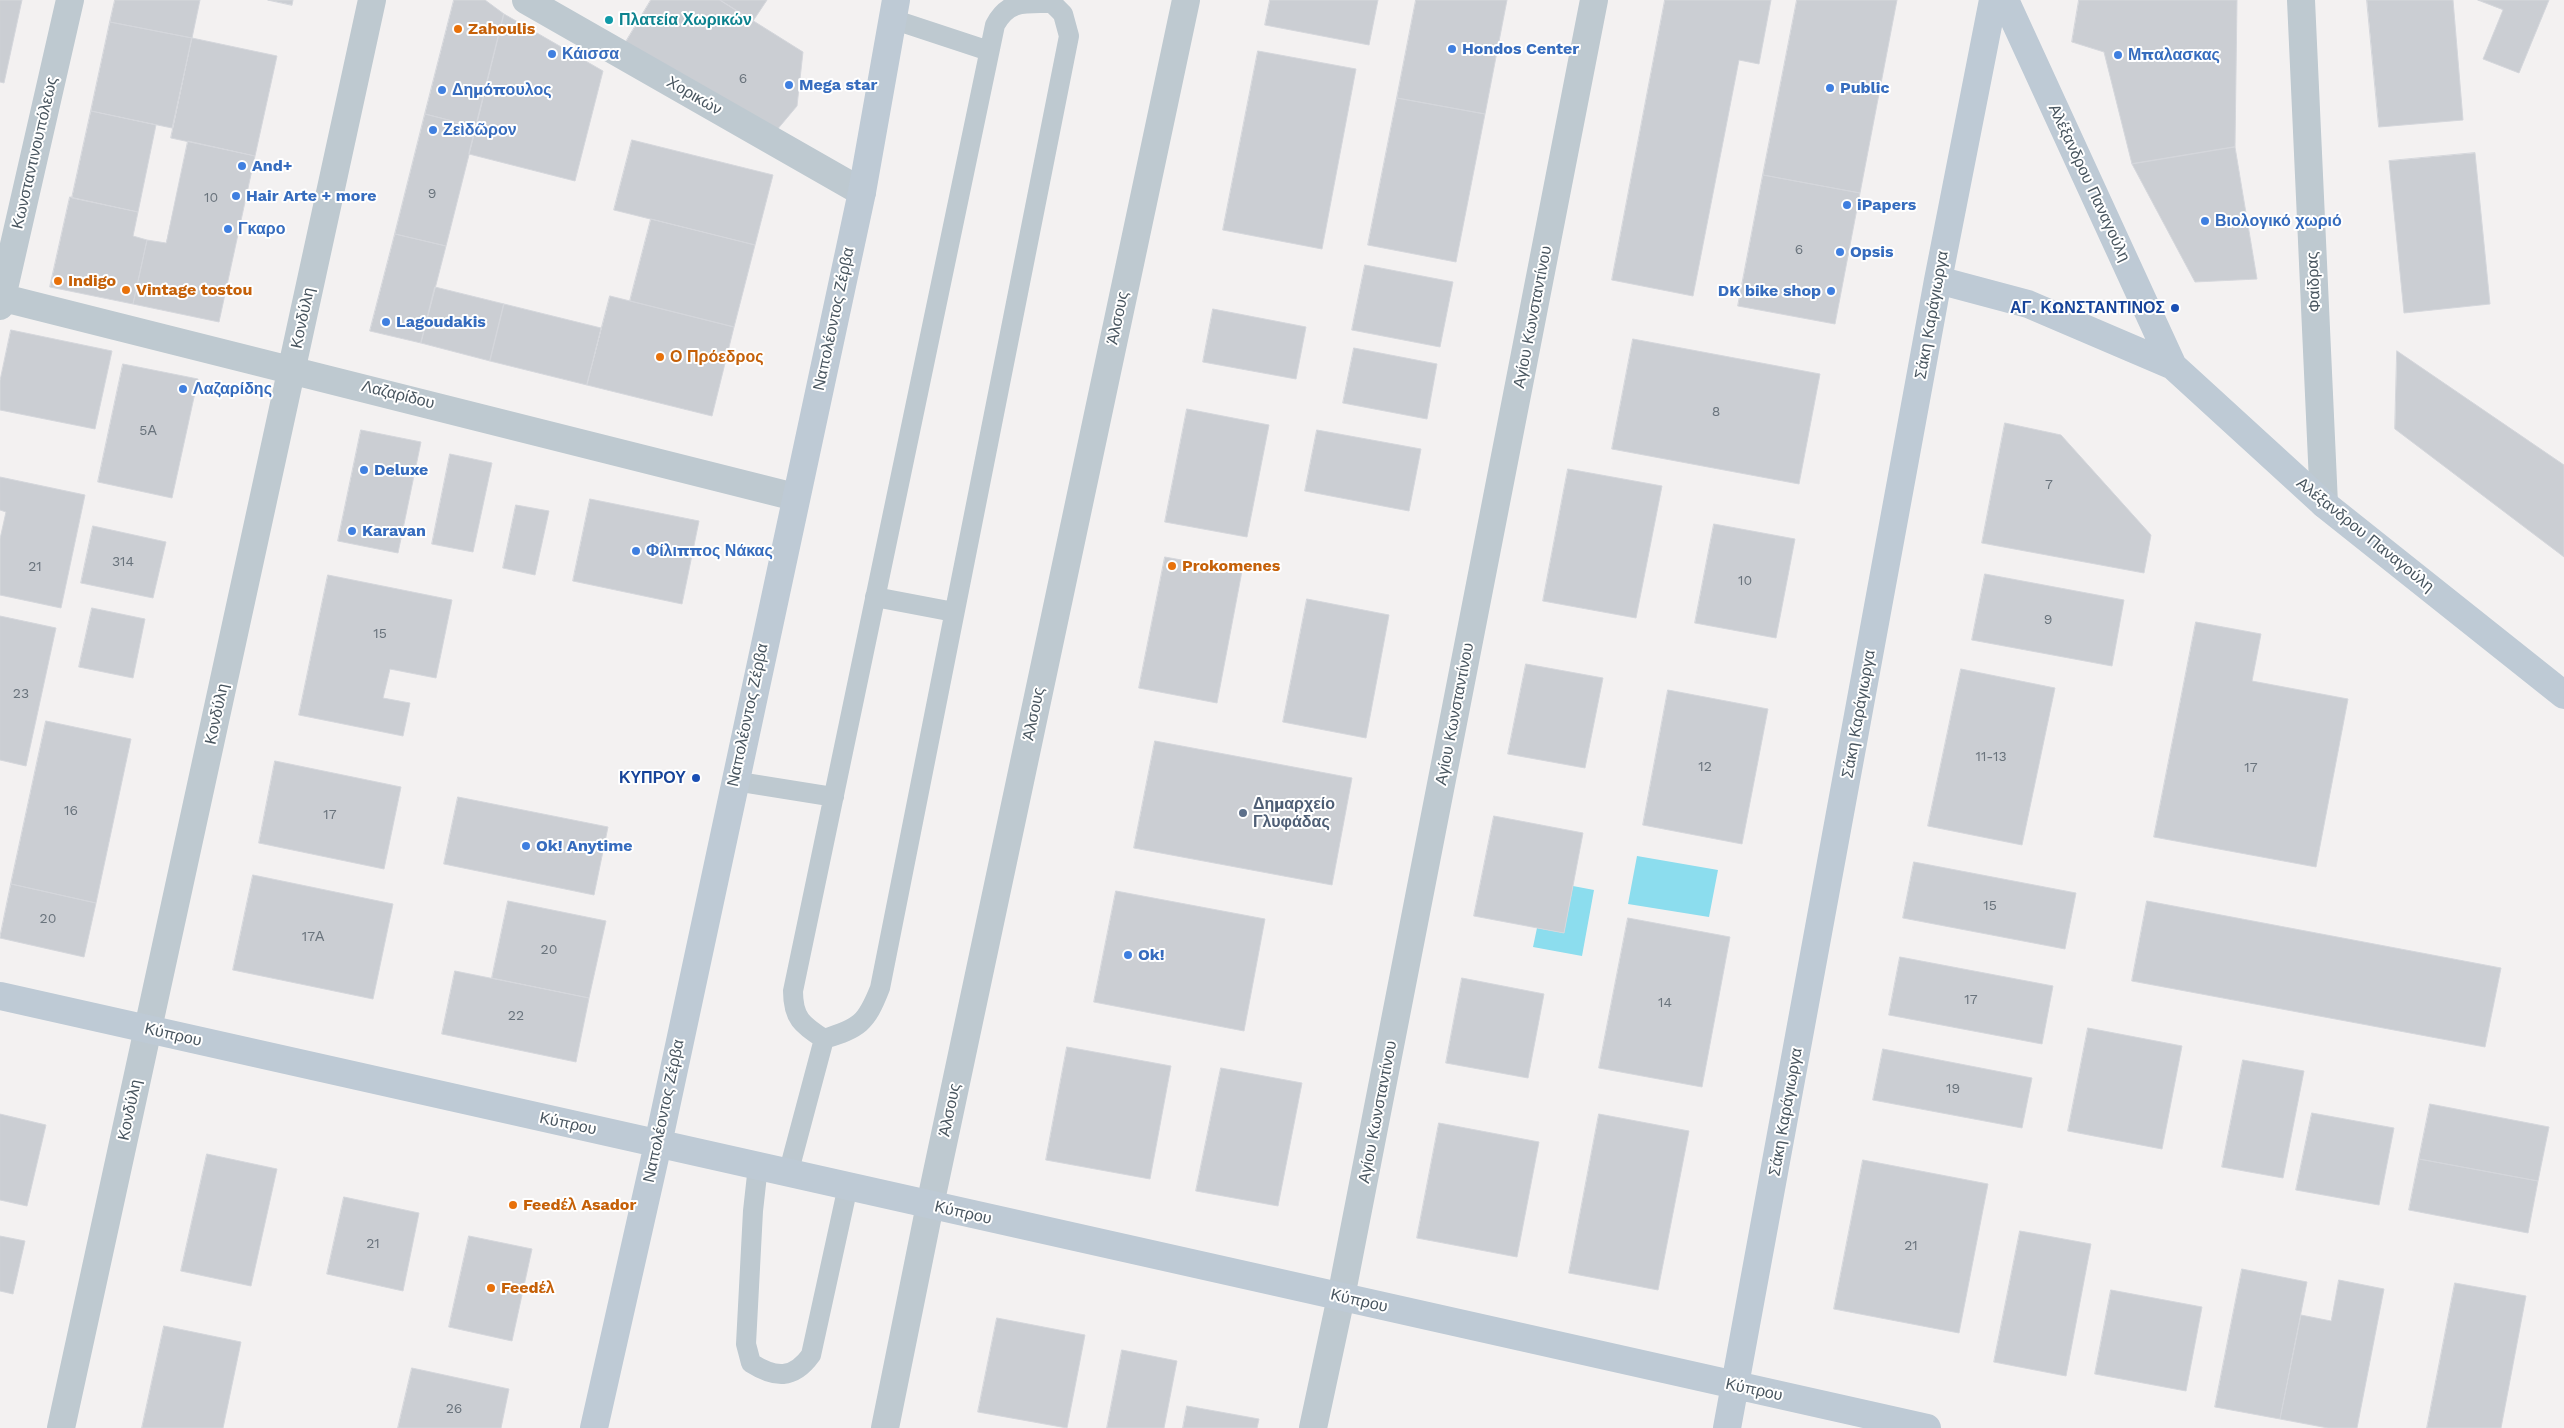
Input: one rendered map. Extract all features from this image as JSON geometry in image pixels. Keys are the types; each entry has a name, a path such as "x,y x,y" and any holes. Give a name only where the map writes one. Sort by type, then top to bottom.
{"street":[{"name":"Κωνσταντινουπόλεως","path":"1,300 70,0"},
{"name":"Κονδύλη","path":"61,1428 372,0"},
{"name":"Χορικών","path":"526,0 862,192"},
{"name":"Άλσους","path":"885,1428 930,1205 1186,0"},
{"name":"Αγίου Κωνσταντίνου","path":"1313,1428 1341,1298 1594,0"},
{"name":"Σάκη Καράγιωργα","path":"1728,1428 1938,280 1993,0"},
{"name":"Αλέξανδρου Παναγούλη","path":"2005,0 2172,366"},
{"name":"Φαίδρας","path":"2301,0 2324,504"},
{"name":"Ναπολέοντος Ζέρβα","path":"594,1428 658,1144 734,781 862,192 894,10"},
{"name":"Αλέξανδρου Παναγούλη","path":"1938,280 2028,304 2172,366 2324,504 2564,695"},
{"name":"Λαζαρίδου","path":"1,300 292,369 795,497"},
{"name":"Κύπρου","path":"0,996 1927,1428"}],"lane":[{"path":"1052,3 1059,8 1067,23 1069,36 880,988 874,1005 863,1022 850,1031 824,1039 804,1026 796,1014 793,991 989,51 995,25 1000,14 1013,5 1052,3"},
{"path":"894,10 989,51"},
{"path":"875,597 954,612"},
{"path":"734,781 834,797"},
{"path":"788,1174 824,1039"},
{"path":"758,1166 753,1211 746,1344 752,1363 768,1374 783,1375 796,1370 810,1355 848,1186"}],"water":[{"path":"1637,856 1718,870 1709,917 1628,904"},
{"path":"1573,886 1594,890 1582,956 1533,947 1537,928 1564,933"}],"building":[{"path":"0,0 22,0 4,83 0,82"},
{"path":"115,0 200,0 192,38 110,22"},
{"path":"268,0 293,0 292,5"},
{"path":"454,0 485,0 504,14 476,127 425,114"},
{"path":"651,0 720,0 803,52 797,106 776,131 624,45"},
{"path":"720,0 767,0 753,21"},
{"path":"1270,0 1378,0 1369,45 1265,25"},
{"name":"Hondos Center","path":"1416,0 1507,0 1485,114 1397,98"},
{"path":"1665,0 1771,0 1759,64 1739,60 1693,296 1612,280"},
{"name":"Public","path":"1797,0 1897,0 1860,193 1763,175"},
{"path":"2079,0 2237,0 2235,147 2132,164 2104,52 2072,42"},
{"path":"2367,0 2453,0 2463,120 2379,127"},
{"path":"2478,0 2549,0 2519,73 2483,59 2503,10"},
{"path":"504,14 603,71 575,181 469,154"},
{"path":"110,22 192,38 172,128 91,111"},
{"path":"192,38 277,56 255,156 171,138"},
{"path":"1258,51 1356,69 1322,249 1223,230"},
{"path":"1397,98 1485,114 1456,262 1368,245"},
{"path":"91,111 156,125 138,212 72,198"},
{"path":"425,114 476,127 446,246 395,234"},
{"path":"632,140 773,175 755,245 614,210"},
{"path":"188,141 255,156 219,322 133,304 147,240 166,243"},
{"name":"Βιολογικό χωριό","path":"2235,147 2257,279 2195,282 2132,164"},
{"path":"2475,153 2490,304 2404,313 2389,161"},
{"path":"1763,175 1860,193 1835,324 1738,306"},
{"path":"70,197 138,212 133,236 147,240 133,304 50,287"},
{"path":"651,219 755,245 734,327 630,301"},
{"path":"395,234 446,246 421,343 370,331"},
{"path":"1365,265 1453,282 1440,347 1352,330"},
{"path":"435,287 504,304 490,361 421,343"},
{"name":"Ο Πρόεδρος","path":"610,296 734,327 712,416 587,385"},
{"path":"504,304 601,328 587,385 490,361"},
{"path":"1213,309 1306,327 1296,379 1203,362"},
{"path":"11,330 112,351 95,429 0,410 0,381"},
{"path":"1633,339 1820,374 1799,484 1612,449"},
{"path":"1354,348 1437,364 1427,419 1343,403"},
{"path":"2397,351 2564,465 2564,557 2395,429"},
{"path":"123,364 198,379 172,498 98,482"},
{"path":"1187,409 1269,425 1247,537 1165,522"},
{"path":"2005,423 2061,435 2151,535 2144,573 1982,543"},
{"path":"361,430 421,442 398,553 338,541"},
{"path":"1317,430 1421,449 1409,511 1305,491"},
{"path":"450,454 492,463 473,552 432,544"},
{"path":"1568,469 1662,486 1636,618 1543,601"},
{"path":"0,477 85,495 61,608 0,595 0,539 6,512 0,510"},
{"name":"Φίλιππος Νάκας","path":"590,499 699,521 682,604 573,581"},
{"path":"516,505 549,511 535,575 503,568"},
{"path":"1714,524 1795,539 1776,638 1695,623"},
{"path":"93,526 166,542 153,598 81,583"},
{"path":"1165,557 1242,571 1217,703 1139,688"},
{"path":"1985,574 2124,600 2112,666 1972,640"},
{"path":"328,575 452,600 436,678 390,669 383,698 410,703 403,736 299,715"},
{"path":"1307,599 1389,615 1366,738 1283,722"},
{"path":"92,608 145,619 133,678 79,667"},
{"path":"0,616 56,628 26,766 0,760"},
{"path":"2196,622 2261,634 2252,681 2348,699 2316,867 2154,837"},
{"path":"1526,664 1603,678 1585,768 1508,754"},
{"path":"1961,669 2055,688 2022,845 1928,826"},
{"path":"1668,690 1768,709 1742,844 1643,825"},
{"path":"46,721 131,739 96,903 11,884"},
{"name":"Δημαρχείο Γλυφάδας","path":"1155,741 1352,778 1332,885 1134,848"},
{"path":"275,761 401,787 384,869 259,843"},
{"name":"Ok! Anytime","path":"458,797 608,827 594,895 444,864"},
{"path":"1494,816 1583,833 1564,933 1474,916"},
{"path":"1914,862 2076,893 2065,949 1903,918"},
{"path":"253,875 393,904 373,999 233,970"},
{"path":"11,884 96,903 84,957 0,938"},
{"path":"1116,891 1265,919 1244,1031 1094,1002"},
{"path":"508,901 606,921 589,998 492,978"},
{"path":"2147,901 2501,968 2485,1047 2132,981"},
{"path":"1628,918 1730,937 1702,1087 1599,1068"},
{"path":"1900,957 2053,986 2042,1044 1889,1015"},
{"path":"455,971 589,998 576,1062 442,1034"},
{"path":"1462,978 1544,994 1528,1078 1446,1063"},
{"path":"2088,1028 2182,1046 2162,1149 2068,1131"},
{"path":"1067,1047 1171,1066 1150,1179 1046,1160"},
{"path":"1883,1049 2032,1078 2022,1128 1873,1100"},
{"path":"2243,1060 2304,1071 2283,1178 2222,1167"},
{"path":"1221,1068 1302,1083 1278,1206 1196,1191"},
{"path":"2430,1104 2549,1127 2538,1181 2419,1159"},
{"path":"2312,1113 2394,1128 2379,1205 2296,1190"},
{"path":"0,1114 46,1125 27,1206 0,1200"},
{"path":"1599,1114 1689,1131 1658,1290 1569,1273"},
{"path":"1439,1123 1539,1142 1517,1257 1417,1238"},
{"path":"207,1154 277,1169 251,1286 181,1271"},
{"path":"2419,1159 2538,1181 2528,1233 2409,1210"},
{"path":"1863,1160 1988,1184 1959,1333 1834,1309"},
{"path":"344,1197 419,1213 403,1291 327,1274"},
{"path":"2020,1231 2091,1244 2066,1376 1994,1362"},
{"path":"0,1236 25,1241 13,1294 0,1291"},
{"name":"Feedέλ","path":"469,1236 532,1249 512,1341 449,1327"},
{"path":"2242,1269 2307,1282 2280,1419 2215,1407"},
{"path":"2339,1280 2384,1289 2357,1428 2328,1428 2280,1419 2301,1315 2331,1321"},
{"path":"2455,1283 2526,1296 2501,1428 2427,1428"},
{"path":"2111,1290 2202,1307 2186,1391 2095,1374"},
{"path":"997,1318 1085,1335 1067,1428 978,1412"},
{"path":"164,1326 241,1342 223,1428 142,1428"},
{"path":"1122,1350 1177,1361 1164,1428 1107,1428"},
{"path":"412,1368 509,1389 501,1428 398,1428"},
{"path":"1187,1406 1259,1419 1257,1428 1183,1428"}],"place":[{"name":"Πλατεία Χωρικών","path":"609,20"},
{"name":"Zahoulis","path":"458,29"},
{"name":"Hondos Center","path":"1452,49"},
{"name":"Κάισσα","path":"552,54"},
{"name":"Μπαλασκας","path":"2118,55"},
{"name":"Mega star","path":"789,85"},
{"name":"Public","path":"1830,88"},
{"name":"Δημόπουλος","path":"442,90"},
{"name":"Ζεὶδῶρον","path":"433,130"},
{"name":"And+","path":"242,166"},
{"name":"Hair Arte + more","path":"236,196"},
{"name":"iPapers","path":"1847,205"},
{"name":"Βιολογικό χωριό","path":"2205,221"},
{"name":"Γκαρο","path":"228,229"},
{"name":"Opsis","path":"1840,252"},
{"name":"Indigo","path":"58,281"},
{"name":"Vintage tostou","path":"126,290"},
{"name":"DK bike shop","path":"1831,291"},
{"name":"ΑΓ. ΚΩΝΣΤΑΝΤΙΝΟΣ","path":"2175,308"},
{"name":"Lagoudakis","path":"386,322"},
{"name":"Ο Πρόεδρος","path":"660,357"},
{"name":"Λαζαρίδης","path":"183,389"},
{"name":"Deluxe","path":"364,470"},
{"name":"Karavan","path":"352,531"},
{"name":"Φίλιππος Νάκας","path":"636,551"},
{"name":"Prokomenes","path":"1172,566"},
{"name":"ΚΥΠΡΟΥ","path":"696,778"},
{"name":"Δημαρχείο Γλυφάδας","path":"1243,813"},
{"name":"Ok! Anytime","path":"526,846"},
{"name":"Ok!","path":"1128,955"},
{"name":"Feedέλ Asador","path":"513,1205"},
{"name":"Feedέλ","path":"491,1288"}]}
